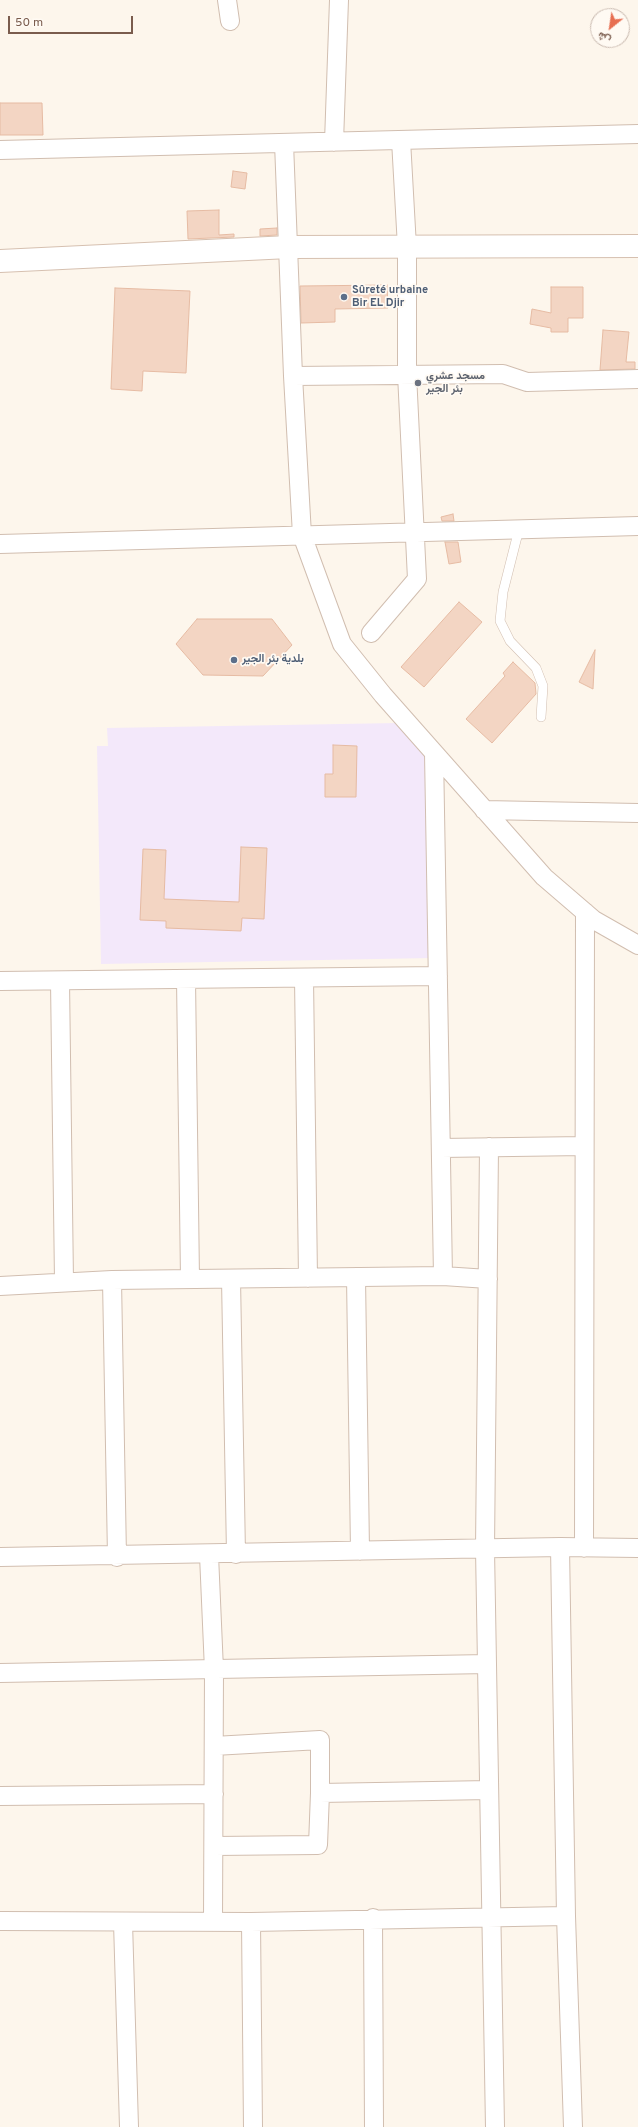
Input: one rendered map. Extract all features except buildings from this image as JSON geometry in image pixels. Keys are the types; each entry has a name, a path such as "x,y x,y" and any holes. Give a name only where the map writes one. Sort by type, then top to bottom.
{"street":[{"path":"227,0 230,21"},
{"path":"334,142 339,0"},
{"path":"0,150 638,134"},
{"path":"371,633 417,579 407,374 407,247 401,140"},
{"path":"284,143 293,376 302,535 342,644 383,695 544,877 594,920 638,945"},
{"path":"0,261 289,247 638,246"},
{"path":"293,376 503,374 527,382 638,379"},
{"path":"0,544 638,526"},
{"path":"434,753 443,1276"},
{"path":"484,810 638,813"},
{"path":"584,1548 585,912"},
{"path":"0,981 438,976"},
{"path":"304,978 308,1278"},
{"path":"186,979 190,1280"},
{"path":"60,981 64,1281"},
{"path":"441,1148 584,1146"},
{"path":"489,1148 485,1549 495,2127"},
{"path":"0,1286 64,1281 112,1280 443,1276 488,1279"},
{"path":"356,1278 360,1551"},
{"path":"232,1279 236,1554"},
{"path":"112,1280 117,1556"},
{"path":"560,1547 566,1916 573,2127"},
{"path":"0,1557 209,1555 560,1547 638,1548"},
{"path":"209,1555 214,1670 213,1921"},
{"path":"0,1673 487,1664"},
{"path":"214,1746 320,1740 318,1845 214,1846"},
{"path":"320,1793 489,1790"},
{"path":"0,1796 214,1794"},
{"path":"0,1921 251,1922 373,1918 566,1916"},
{"path":"373,1918 374,2127"},
{"path":"123,1922 129,2127"},
{"path":"251,1922 253,2127"}],"lane":[{"path":"519,529 503,592 500,621 510,641 536,668 543,686 541,716"}],"shaded area":[{"path":"399,723 428,755 432,958 101,964 97,746 108,746 107,728"}],"place":[{"name":"Sûreté urbaine Bir EL Djir","path":"344,297"},
{"name":"مسجد عشري بئر الجير","path":"418,383"},
{"name":"بلدية بئر الجير","path":"234,660"}]}
